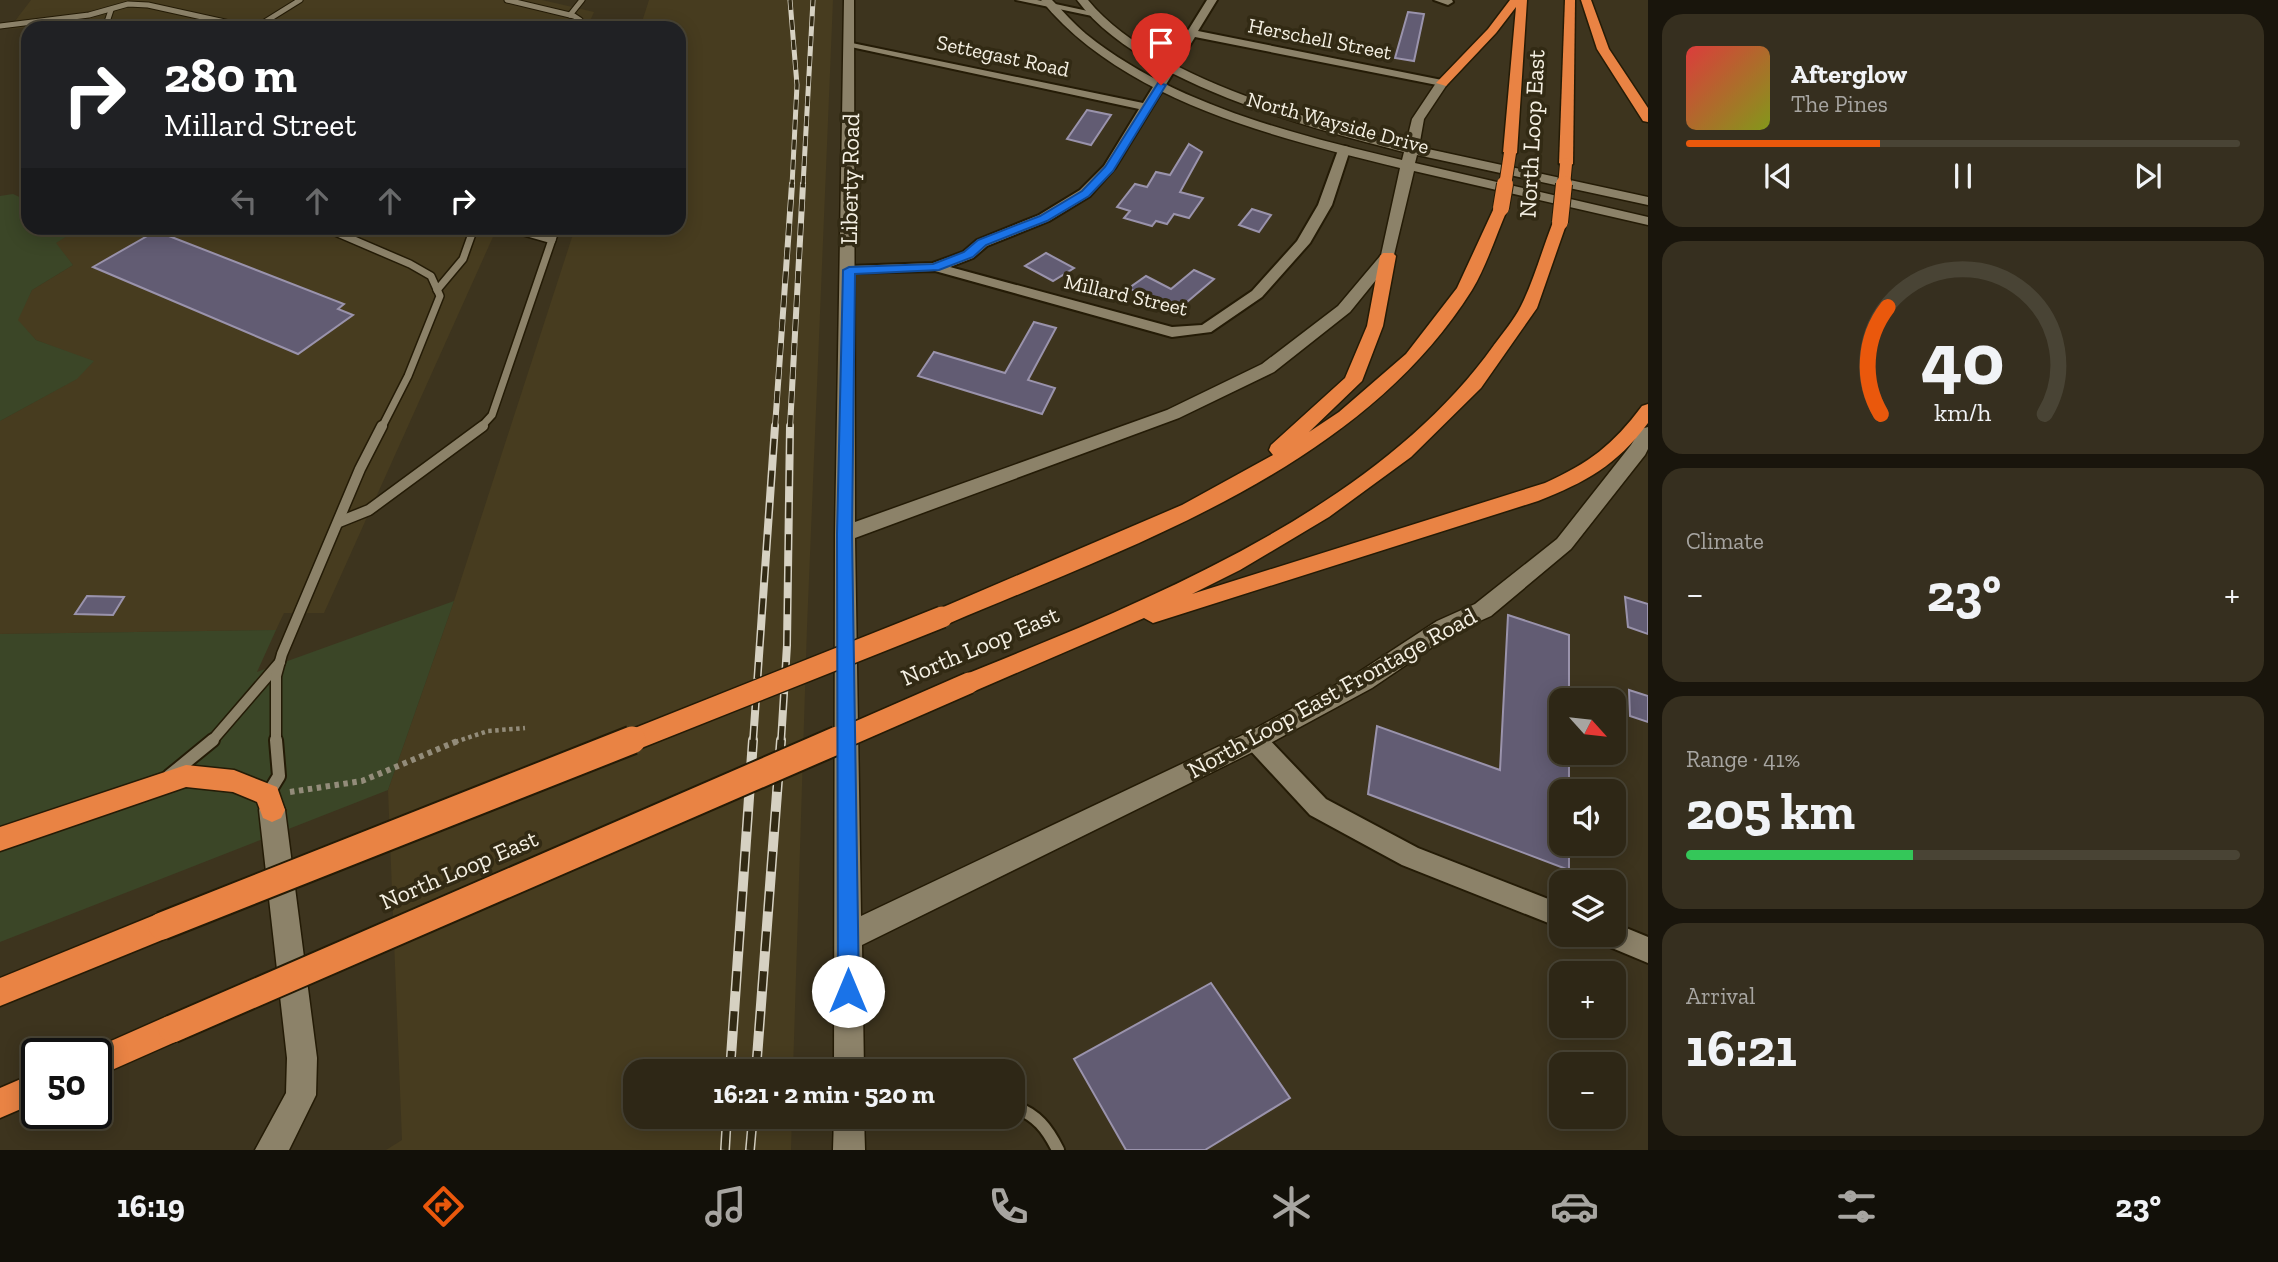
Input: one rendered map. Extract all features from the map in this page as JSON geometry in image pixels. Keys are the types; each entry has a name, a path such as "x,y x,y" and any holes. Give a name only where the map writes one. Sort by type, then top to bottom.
{"highway":[{"path":"1442,83 1492,31 1516,0"},
{"name":"North Loop East","path":"0,992 942,617 1154,525 1238,484 1318,438 1376,392 1416,354 1447,317 1472,280 1491,240 1501,208 1510,153 1522,0"},
{"name":"North Loop East","path":"112,1055 970,683 1107,627 1299,528 1377,474 1438,422 1478,381 1508,342 1534,298 1552,257 1560,222 1566,164 1570,0"},
{"path":"1586,0 1603,49 1648,118"},
{"path":"1238,484 1292,439 1353,381 1375,326 1388,256"},
{"path":"1107,627 1264,582 1532,496 1595,467 1636,428 1648,410"},
{"path":"0,839 186,776 234,781 270,803"},
{"path":"0,1103 21,1094"}],"main road":[{"name":"Liberty Road","path":"849,0 851,44 845,534 849,1059"},
{"name":"North Wayside Drive","path":"1082,0 1092,13 1121,37 1169,67 1249,103 1411,158 1648,221"},
{"name":"North Wayside Drive","path":"1048,3 1079,34 1161,85 1248,122 1344,150 1411,158 1648,201"},
{"path":"845,534 1173,414 1268,368 1344,309 1388,256 1418,119 1442,83"},
{"name":"North Loop East Frontage Road","path":"848,937 1255,740 1364,681 1445,627 1483,610 1564,544 1638,450 1648,433"},
{"path":"270,803 302,1058 301,1095 271,1150"},
{"path":"849,1129 849,1150"}],"street":[{"path":"1021,0 1092,13"},
{"path":"935,267 968,255 982,243 1044,218 1085,193 1109,168 1212,0"},
{"name":"Herschell Street","path":"1191,33 1442,83"},
{"name":"Settegast Road","path":"851,44 1146,107"},
{"name":"Millard Street","path":"849,270 935,267 1172,332 1206,329 1257,294 1303,243 1325,205 1344,150"},
{"path":"1255,740 1318,807 1410,857 1549,911"},
{"path":"1626,941 1648,950"}],"lane":[{"path":"264,21 299,0"},
{"path":"507,0 570,15 580,21"},
{"path":"570,15 582,0"},
{"path":"41,21 89,15 128,4 148,5 221,21"},
{"path":"107,21 111,10"},
{"path":"0,26 21,24"},
{"path":"270,803 279,776 274,718 276,676 280,662 360,469 408,376 440,296 431,276 342,235"},
{"path":"437,290 463,259 472,235"},
{"path":"534,235 552,240"},
{"path":"338,523 369,510 476,433 492,415 554,235"},
{"path":"157,786 216,736 250,699 264,676 280,662"},
{"path":"1025,1110 1032,1112 1045,1124 1058,1150"}],"path":[{"path":"270,803 362,781 459,740 488,731 525,728"}],"shaded area":[{"path":"31,0 542,0 594,12 590,21 21,21 21,28 9,29"},
{"path":"649,0 833,0 807,627 793,1059 623,1059 623,1129 792,1129 791,1150 386,1150 402,1140 388,790 454,601 573,235 686,235 686,21 642,21"},
{"path":"68,235 494,235 324,613 284,613 276,630 0,634 0,421 76,379 93,362 36,340 17,320 32,290 73,265 55,243"}],"green space":[{"path":"13,194 21,198 21,235 69,235 56,243 73,265 32,290 18,320 36,340 94,361 77,379 0,421 0,196"},
{"path":"454,601 388,790 0,942 0,634 276,630 257,672"}],"building":[{"path":"1408,12 1424,14 1414,61 1395,58"},
{"path":"1087,110 1111,115 1091,145 1067,139"},
{"path":"1189,144 1202,152 1180,192 1203,198 1189,218 1174,214 1167,224 1156,221 1152,226 1124,218 1130,211 1117,207 1135,184 1147,187 1156,172 1170,175"},
{"path":"1252,209 1271,215 1259,232 1239,225"},
{"path":"149,235 166,235 344,304 338,309 353,315 298,354 93,267"},
{"path":"1046,253 1074,268 1053,281 1025,266"},
{"path":"1194,270 1214,279 1174,313 1129,288 1146,276 1171,289"},
{"path":"1034,322 1056,328 1028,380 1055,388 1042,414 918,376 934,352 1005,373"},
{"path":"87,596 124,597 113,615 75,614"},
{"path":"1625,597 1648,604 1648,634 1628,627"},
{"path":"1508,615 1569,635 1569,688 1549,688 1549,765 1569,765 1569,779 1549,779 1549,856 1569,856 1569,870 1368,794 1377,726 1500,770"},
{"path":"1629,690 1648,696 1648,722 1630,716"},
{"path":"1211,983 1290,1098 1205,1150 1126,1150 1074,1059"}],"railway":[{"path":"790,0 797,85 792,186"},
{"path":"803,186 813,0"},
{"path":"775,427 792,184"},
{"path":"790,427 803,184"},
{"path":"753,742 775,426"},
{"path":"781,742 787,645 790,426"},
{"path":"731,1059 753,740"},
{"path":"757,1059 781,740"},
{"path":"725,1150 726,1129"},
{"path":"750,1150 752,1129"}],"route":[{"path":"848,991 845,534 849,270 935,267 968,255 982,243 1044,218 1085,193 1109,168 1161,85"}]}
